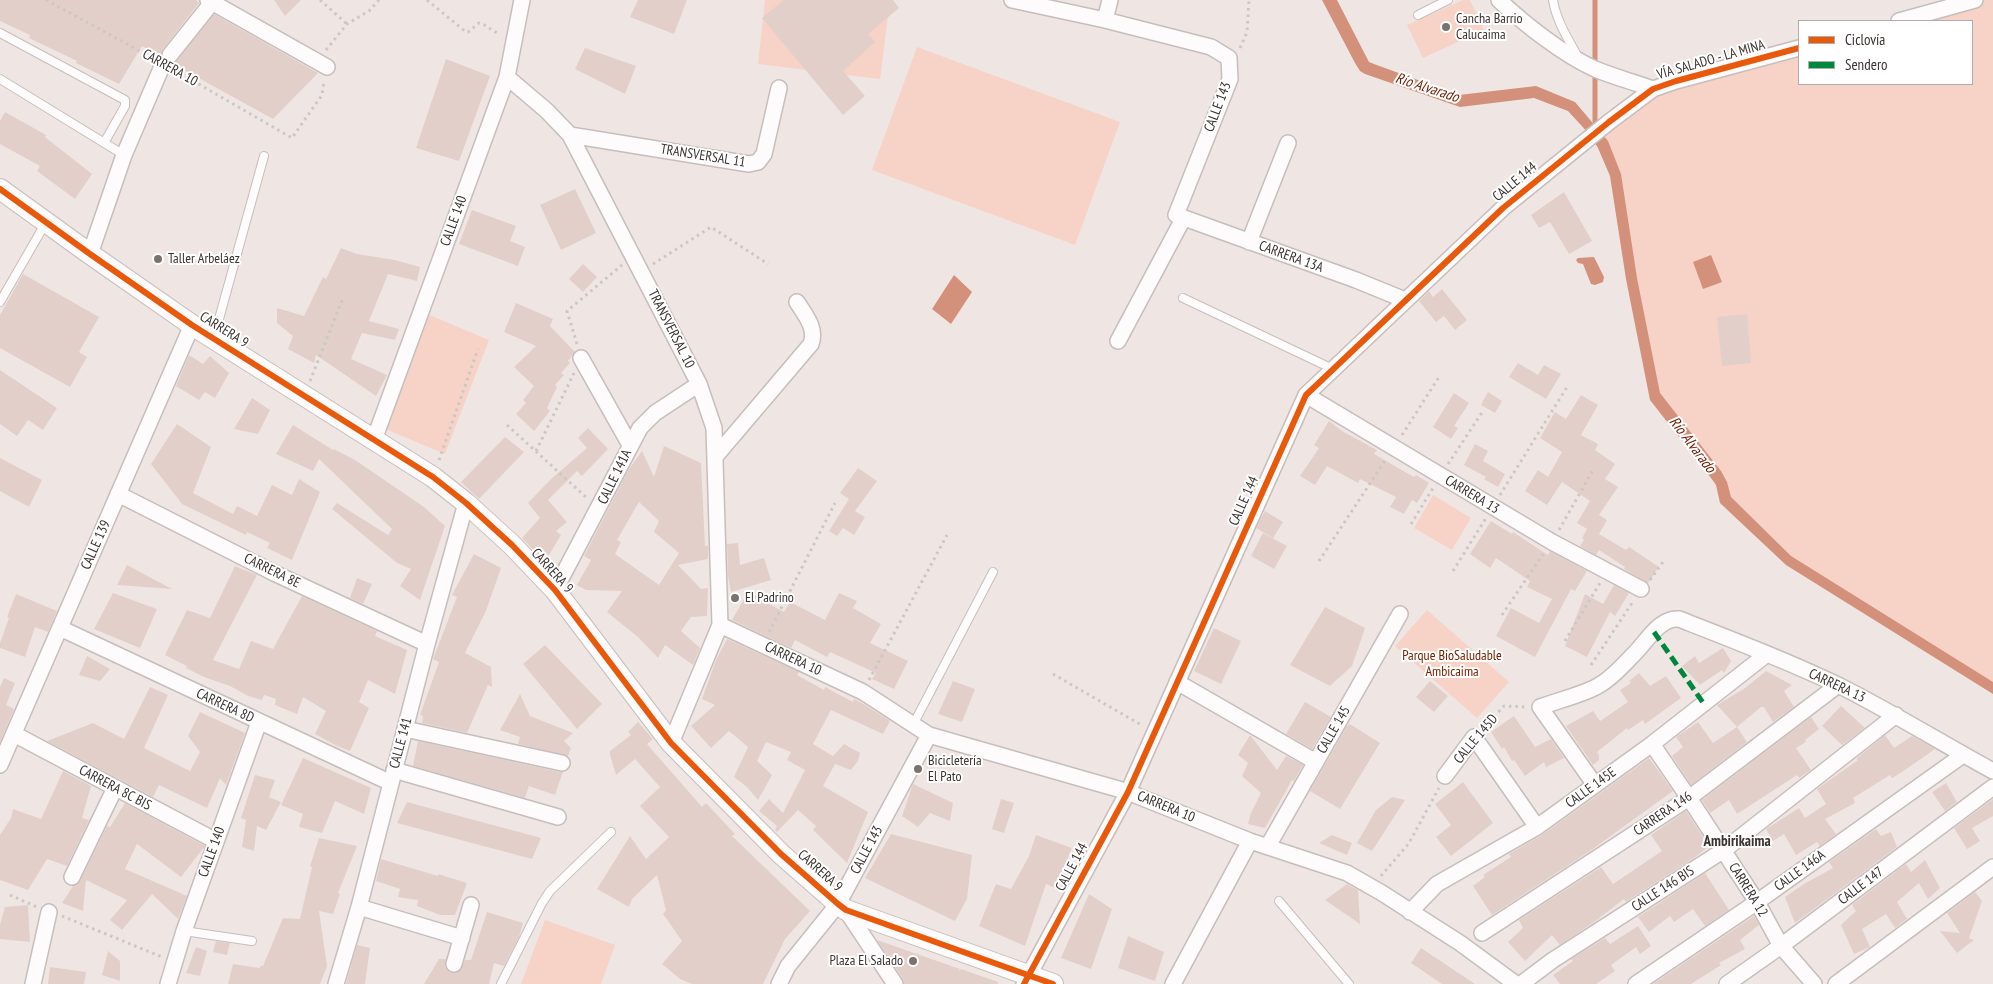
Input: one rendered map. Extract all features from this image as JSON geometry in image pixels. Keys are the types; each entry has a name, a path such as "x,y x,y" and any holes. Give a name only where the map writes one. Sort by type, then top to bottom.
{"street":[{"name":"CALLE 140","path":"374,440 507,77 522,0"},
{"path":"1012,0 1105,20 1211,47 1229,58"},
{"path":"1105,20 1110,0"},
{"path":"1499,0 1520,20 1581,61 1595,69 1653,89"},
{"path":"1903,20 1974,0"},
{"path":"90,254 124,155 167,60 211,1 327,67"},
{"name":"VÍA SALADO - LA MINA","path":"1610,120 1653,89 1798,48"},
{"name":"CALLE 143","path":"1118,341 1180,217 1230,79 1229,58"},
{"name":"TRANSVERSAL 10","path":"507,77 547,111 570,134 699,384 714,428 720,625"},
{"name":"TRANSVERSAL 11","path":"570,134 750,164 758,162 764,154 779,88"},
{"name":"CALLE 144","path":"1026,979 1128,792 1306,395 1503,208 1610,120"},
{"path":"1249,242 1288,143"},
{"name":"CARRERA 9","path":"0,189 192,325 433,477 466,503 512,545 555,590 671,744 781,854 842,907 1026,979 1054,984"},
{"name":"CARRERA 13A","path":"1180,217 1356,280 1405,300"},
{"path":"715,457 811,344 814,335 810,323 797,302"},
{"name":"CALLE 139","path":"0,766 192,325"},
{"path":"581,358 630,445"},
{"name":"CALLE 141A","path":"555,590 640,428 655,412 699,384"},
{"name":"CARRERA 13","path":"1306,395 1493,507 1606,572 1641,589"},
{"name":"CARRERA 8E","path":"118,494 274,573 427,644"},
{"name":"CALLE 141","path":"336,984 359,907 427,644 466,503"},
{"name":"CALLE 145","path":"1268,846 1400,614"},
{"name":"CARRERA 13","path":"1540,707 1601,685 1636,653 1654,632 1672,618 1767,654 1838,686 1896,715 1962,755 1993,771"},
{"path":"671,744 720,625"},
{"name":"CARRERA 10","path":"720,625 863,692 914,723 929,735 1128,792 1250,841 1347,873 1460,943 1516,984"},
{"name":"CARRERA 8D","path":"60,628 259,722 393,776 558,817"},
{"name":"CALLE 145E","path":"1410,912 1437,884 1537,827 1652,744 1767,654"},
{"path":"1177,682 1316,762"},
{"name":"CARRERA 146","path":"1482,933 1689,798 1838,686"},
{"path":"1540,707 1595,785"},
{"name":"CALLE 146 BIS","path":"1521,984 1553,960 1724,850 1896,715"},
{"name":"CALLE 140","path":"168,984 184,931 259,722"},
{"path":"405,729 562,763"},
{"name":"CARRERA 8C BIS","path":"14,734 216,841"},
{"name":"CALLE 143","path":"779,984 788,966 842,907 929,735"},
{"path":"1474,737 1537,827"},
{"name":"CALLE 145D","path":"1445,776 1474,737"},
{"name":"CARRERA 12","path":"1652,744 1724,850 1782,946 1814,984"},
{"name":"CALLE 146A","path":"1636,984 1757,902 1962,755"},
{"name":"CALLE 147","path":"1727,984 1782,946 1993,787"},
{"path":"72,877 115,788"},
{"path":"1173,984 1250,841"},
{"path":"1836,984 1993,867"},
{"path":"454,964 471,905"},
{"path":"359,907 462,938"},
{"path":"842,907 895,984"},
{"path":"34,984 49,912"}],"lane":[{"path":"1418,15 1448,0"},
{"path":"1553,0 1554,9 1564,31 1581,61"},
{"path":"0,33 125,100 125,106 104,143"},
{"path":"0,79 124,155"},
{"path":"214,338 264,156"},
{"path":"0,302 46,222"},
{"path":"1183,298 1333,369"},
{"path":"914,723 993,572"},
{"path":"500,984 550,891 612,832"},
{"path":"1279,901 1349,984"},
{"path":"184,931 252,941"}],"path":[{"path":"320,0 347,24"},
{"path":"427,0 466,32 479,23 500,35 516,32"},
{"path":"1229,58 1239,50 1247,32 1249,0"},
{"path":"642,271 711,227 768,264"},
{"path":"536,451 581,358 567,311 634,255"},
{"path":"305,396 343,298"},
{"path":"433,477 478,349"},
{"path":"1319,561 1439,377"},
{"path":"1454,571 1567,387"},
{"path":"1410,524 1483,411"},
{"path":"507,425 599,509"},
{"path":"762,644 835,503"},
{"path":"863,692 948,535"},
{"path":"1590,665 1641,589 1648,584 1663,562"},
{"path":"1565,641 1606,572"},
{"path":"1053,674 1154,733"},
{"path":"10,895 174,962"}],"green space":[{"path":"765,0 890,0 880,79 758,64"},
{"name":"Cancha Barrio Calucaima","path":"1463,0 1470,0 1484,30 1423,58 1407,25"},
{"path":"1980,0 1993,0 1993,688 1789,561 1726,501 1721,484 1655,396 1615,174 1595,133 1653,91 1798,52 1798,85 1973,85 1973,20 1916,20"},
{"path":"917,47 1120,122 1075,245 872,170"},
{"path":"427,314 489,340 445,454 383,428"},
{"path":"1433,495 1471,518 1452,550 1414,528"},
{"name":"Parque BioSaludable Ambicaima","path":"1427,610 1509,682 1477,718 1395,646"},
{"path":"545,920 615,945 601,984 521,984"}],"water":[{"name":"Río Alvarado","path":"1322,0 1337,0 1369,62 1459,95 1536,86 1575,102 1608,141 1621,174 1637,278 1660,393 1721,471 1727,482 1731,497 1791,556 1993,682 1993,694 1786,565 1720,503 1716,485 1650,400 1626,279 1610,176 1591,136 1568,111 1534,98 1460,107 1365,74 1360,71 1355,63"},
{"path":"1711,255 1722,282 1703,289 1693,262"},
{"path":"1594,257 1604,277 1603,282 1595,285 1591,284 1583,264 1578,263 1576,260 1578,258"},
{"path":"954,275 972,292 951,324 932,309"}],"building":[{"path":"0,0 196,0 199,3 163,49 161,55 159,56 142,46 119,84 29,38 30,35 0,21"},
{"path":"274,0 301,0 285,16"},
{"path":"638,0 687,0 674,34 630,17"},
{"path":"784,0 893,0 899,8 868,34 875,42 843,71 865,96 843,115 762,18"},
{"path":"214,14 318,73 273,119 173,64"},
{"path":"585,48 636,66 625,94 575,69"},
{"path":"446,59 490,76 459,161 416,148"},
{"path":"5,112 46,135 45,137 92,174 75,199 37,171 40,166 0,144 0,121"},
{"path":"575,189 596,233 561,250 540,205"},
{"path":"1564,192 1592,241 1569,254 1550,222 1539,228 1531,215"},
{"path":"472,210 516,226 510,241 525,247 518,266 459,244"},
{"path":"341,248 357,254 395,260 420,267 417,281 388,274 369,321 399,329 395,340 362,333 351,359 387,375 376,396 316,355 314,363 288,349 293,336 277,323 277,308 304,316 323,277 326,279"},
{"path":"583,264 597,277 583,292 569,279"},
{"path":"23,274 99,317 79,352 87,357 70,387 0,348 0,315"},
{"path":"1442,289 1467,320 1455,330 1444,316 1436,322 1419,301 1429,291 1433,297"},
{"path":"516,303 553,319 550,326 575,352 568,361 570,363 561,373 564,375 555,385 557,387 547,408 550,411 534,431 516,414 526,403 523,400 534,386 514,367 536,346 504,332"},
{"path":"1747,314 1751,363 1722,366 1717,317"},
{"path":"189,355 203,364 210,356 229,373 215,398 205,392 199,400 176,386"},
{"path":"1518,363 1538,375 1544,365 1561,374 1546,399 1509,377"},
{"path":"0,370 57,408 43,430 28,420 17,436 0,424"},
{"path":"1488,392 1502,401 1495,413 1481,405"},
{"path":"1454,393 1469,403 1454,426 1458,428 1451,439 1433,427"},
{"path":"1581,395 1598,405 1581,435 1598,444 1595,450 1615,464 1605,479 1618,487 1599,515 1607,520 1599,534 1626,550 1629,547 1659,567 1648,583 1624,569 1625,567 1599,550 1596,555 1580,546 1587,529 1577,523 1590,501 1562,482 1547,505 1525,491 1538,470 1548,477 1562,452 1540,438 1555,412 1566,419"},
{"path":"252,398 270,410 258,434 234,429"},
{"path":"1329,421 1342,431 1377,450 1374,454 1414,477 1416,475 1429,483 1417,503 1412,500 1404,514 1390,507 1396,497 1360,479 1358,483 1327,466 1315,485 1300,476 1319,448 1314,445"},
{"path":"177,424 211,447 193,493 233,514 237,506 257,516 272,485 292,495 299,479 320,492 292,560 267,548 270,543 247,532 246,535 182,504 151,464"},
{"path":"293,425 333,450 355,460 424,507 445,526 420,600 400,586 411,569 397,563 332,509 337,503 388,535 392,529 319,459 313,471 276,454"},
{"path":"588,428 608,449 582,476 577,471 548,500 567,522 556,531 561,535 545,562 522,538 540,518 528,503 550,480 587,448 578,438"},
{"path":"505,437 524,452 479,499 461,482"},
{"path":"1475,444 1488,451 1483,461 1505,474 1498,487 1484,479 1486,477 1464,465"},
{"path":"664,446 701,463 705,546 708,546 708,559 678,565 701,589 708,588 707,616 691,617 681,631 700,648 693,665 665,645 658,658 639,638 607,612 622,591 586,590 577,585 591,560 584,556 629,469 642,451 654,477","holes":["639,502 659,521 654,532 679,553 659,585 615,554 621,542 617,540"]},
{"path":"0,458 42,480 29,507 0,491"},
{"path":"858,468 877,481 855,511 865,517 854,535 843,528 837,536 829,531 849,499 840,493"},
{"path":"1265,511 1283,522 1273,538 1256,528"},
{"path":"1491,521 1512,534 1513,532 1548,555 1550,551 1587,571 1575,591 1571,589 1535,657 1496,636 1511,608 1539,623 1552,599 1527,587 1530,581 1496,558 1490,568 1470,554"},
{"path":"1263,533 1287,546 1274,569 1251,556"},
{"path":"738,543 740,565 764,558 771,580 731,592 728,576 727,544"},
{"path":"474,554 501,568 486,611 465,653 491,667 492,687 488,685 467,733 422,723 423,716 420,715 439,662 433,659 457,597 452,595"},
{"path":"127,565 172,589 117,585"},
{"path":"235,566 257,575 213,660 239,669 251,641 273,649 302,596 377,631 375,636 407,650 395,694 368,680 359,702 369,708 350,751 315,734 326,711 303,697 297,714 275,705 276,699 264,695 262,700 248,696 230,686 204,677 165,655 187,610 210,618"},
{"path":"357,578 372,584 363,604 350,598"},
{"path":"1614,585 1629,593 1615,616 1610,612 1587,657 1565,646 1585,594 1603,604"},
{"path":"748,592 784,612 790,602 825,620 839,593 857,601 853,608 881,624 870,643 908,661 894,689 872,679 876,673 830,652 827,657 795,640 791,648 732,620"},
{"path":"113,593 157,609 140,648 94,629"},
{"path":"16,594 57,611 48,632 35,627 25,657 0,648 9,618 7,617"},
{"path":"1325,607 1365,628 1352,666 1330,686 1290,665"},
{"path":"1214,628 1241,641 1221,684 1194,671"},
{"path":"727,639 799,672 797,675 824,690 825,687 853,702 854,699 862,703 890,721 883,734 831,710 813,744 833,756 844,744 860,753 858,761 851,770 835,764 823,786 868,812 847,863 813,830 816,826 798,810 777,832 775,830 777,826 759,811 769,799 783,813 805,770 787,760 791,752 766,742 757,761 772,775 758,800 747,787 734,777 748,747 729,731 711,748 691,726 715,705 702,699 716,660"},
{"path":"545,645 602,704 577,729 523,664"},
{"path":"1723,648 1731,661 1724,673 1722,670 1700,685 1682,666 1695,656 1699,663"},
{"path":"87,656 110,669 100,681 79,675"},
{"path":"1766,671 1792,685 1784,691 1794,707 1773,722 1764,707 1761,707 1737,727 1717,705 1745,688"},
{"path":"1639,673 1650,686 1666,676 1681,698 1645,724 1643,720 1628,730 1627,728 1597,752 1599,760 1593,765 1566,726 1593,711 1600,721 1628,702 1620,690 1631,683 1629,681"},
{"path":"4,678 15,683 6,705 14,709 0,742 0,687"},
{"path":"953,681 975,689 962,722 938,714"},
{"path":"1430,681 1448,696 1434,712 1416,697"},
{"path":"150,687 168,695 144,748 190,771 200,752 188,736 200,712 245,733 226,785 220,778 207,808 159,785 153,797 47,741 93,723 124,739"},
{"path":"520,694 530,716 573,733 564,741 571,748 568,756 518,744 520,737 500,730"},
{"path":"1305,702 1331,717 1312,749 1286,734"},
{"path":"1841,706 1865,728 1842,745 1822,726"},
{"path":"1514,716 1535,747 1551,739 1564,758 1546,767 1544,762 1525,776 1514,760 1512,761 1504,747 1502,749 1491,732"},
{"path":"1811,717 1819,729 1805,740 1806,742 1796,748 1811,770 1799,778 1797,775 1737,814 1729,800 1710,813 1702,800"},
{"path":"638,722 653,739 647,744 702,807 706,803 735,834 732,836 810,911 785,939 763,984 692,984 680,979 662,964 682,941 663,914 666,910 657,875 632,899 629,907 597,889 630,836 646,859 669,837 640,806 660,787 635,759 616,775 610,755 610,751 631,735 628,732"},
{"path":"1698,722 1713,743 1737,727 1747,742 1691,785 1672,756 1683,747 1676,737"},
{"path":"1350,724 1380,743 1340,809 1310,791 1347,726"},
{"path":"1250,735 1277,770 1286,756 1303,765 1294,781 1292,780 1265,828 1248,824 1261,793 1242,776 1248,763 1238,755"},
{"path":"1885,735 1894,748 1912,736 1935,749 1892,778 1890,775 1853,798 1855,803 1825,819 1836,834 1820,846 1817,842 1796,855 1784,834 1773,841 1766,829 1799,808 1805,818 1826,804 1817,789 1858,760 1856,759"},
{"path":"418,741 563,772 555,795 529,786 525,798 413,766"},
{"path":"303,758 371,788 364,814 335,801 322,833 299,827 303,814 281,805"},
{"path":"1649,758 1673,791 1590,851 1492,915 1473,886 1485,877 1483,875 1511,857 1509,854 1542,835"},
{"path":"63,771 91,786 82,818 89,820 67,866 47,859 28,890 0,880 0,835 11,818 13,809 41,819"},
{"path":"255,775 275,780 269,797 281,802 266,830 257,826 254,851 242,847 246,820 241,818"},
{"path":"1463,782 1493,823 1451,856 1436,837 1451,825 1435,804"},
{"path":"1946,783 1957,802 1945,811 1932,792"},
{"path":"913,784 953,803 950,821 930,813 918,827 902,816"},
{"path":"1392,797 1405,800 1372,851 1357,843 1376,810"},
{"path":"1001,799 1014,803 1004,833 992,829"},
{"path":"1993,799 1993,816 1972,828 1980,841 1967,849 1954,828"},
{"path":"407,802 541,838 532,859 397,823"},
{"path":"125,803 205,846 181,877 137,844 125,869 187,896 178,919 152,894 122,930 110,920 127,900 86,880 83,911 62,903 73,886 80,881 107,826 110,827"},
{"path":"1686,811 1709,846 1694,858 1626,902 1624,899 1560,945 1552,935 1525,961 1508,942 1523,928 1519,920 1601,867 1613,884 1662,851 1651,835"},
{"path":"1876,829 1881,836 1891,832 1897,847 1795,923 1785,897 1833,868 1829,862"},
{"path":"891,834 972,855 967,899 955,921 865,878"},
{"path":"1036,835 1072,848 1055,888 1046,884 1025,946 979,926 996,884 1011,889 1029,856"},
{"path":"1332,835 1352,843 1347,855 1319,843"},
{"path":"319,838 357,846 338,893 340,894 333,914 319,911 327,966 320,984 228,984 233,964 260,968 260,966 263,966 283,918 300,919 312,867 310,866"},
{"path":"381,859 467,883 455,915 440,915 417,906 418,900 398,897 400,889 376,881"},
{"path":"1925,860 1940,888 1928,899 1919,883 1897,902 1907,919 1895,928 1886,914 1862,929 1870,947 1854,954 1841,925 1856,911 1852,905 1906,864 1911,872"},
{"path":"1705,873 1729,910 1705,926 1693,909 1674,922 1670,916 1649,932 1638,917"},
{"path":"1347,884 1358,890 1360,924 1325,900"},
{"path":"1975,892 1982,901 1969,938 1974,940 1957,953 1940,931 1960,933 1947,913"},
{"path":"1089,894 1112,909 1091,969 1061,958"},
{"path":"28,905 30,942 0,939 0,925 5,907"},
{"path":"487,912 523,923 519,937 504,966 494,963 489,984 424,984 439,959 446,959 445,967 452,973 461,970 465,960 471,960"},
{"path":"1754,916 1759,925 1740,940 1745,949 1719,963 1721,965 1691,984 1653,984"},
{"path":"1638,926 1651,946 1640,954 1636,947 1611,965 1615,971 1596,984 1560,984 1553,975 1573,961 1571,959 1605,938 1610,944"},
{"path":"1128,936 1164,952 1155,981 1118,968"},
{"name":"Plaza El Salado","path":"877,940 960,969 959,972 961,969 998,982 998,984 904,984 903,979"},
{"path":"216,941 230,943 227,955 213,952"},
{"path":"357,945 370,948 365,984 346,984"},
{"path":"196,947 207,951 200,976 186,973"},
{"path":"1421,948 1475,984 1442,984 1411,963"},
{"path":"108,951 120,961 120,981 102,975"},
{"path":"50,967 86,972 84,984 48,984"}],"waterway":[{"path":"1595,0 1595,129"}],"marked path":[{"path":"1654,632 1704,704"}],"cycle path":[{"path":"1024,984 1128,792 1306,395 1503,208 1653,89 1798,48"},
{"path":"0,189 192,325 433,477 466,503 512,545 555,590 671,743 781,854 838,904 846,910 1053,984"}],"place":[{"name":"Cancha Barrio Calucaima","path":"1446,27"},
{"name":"Taller Arbeláez","path":"158,259"},
{"name":"El Padrino","path":"735,598"},
{"name":"Bicicletería El Pato","path":"918,769"},
{"name":"Plaza El Salado","path":"913,961"}],"district":[{"name":"Ambirikaima","path":"1737,842"}]}
